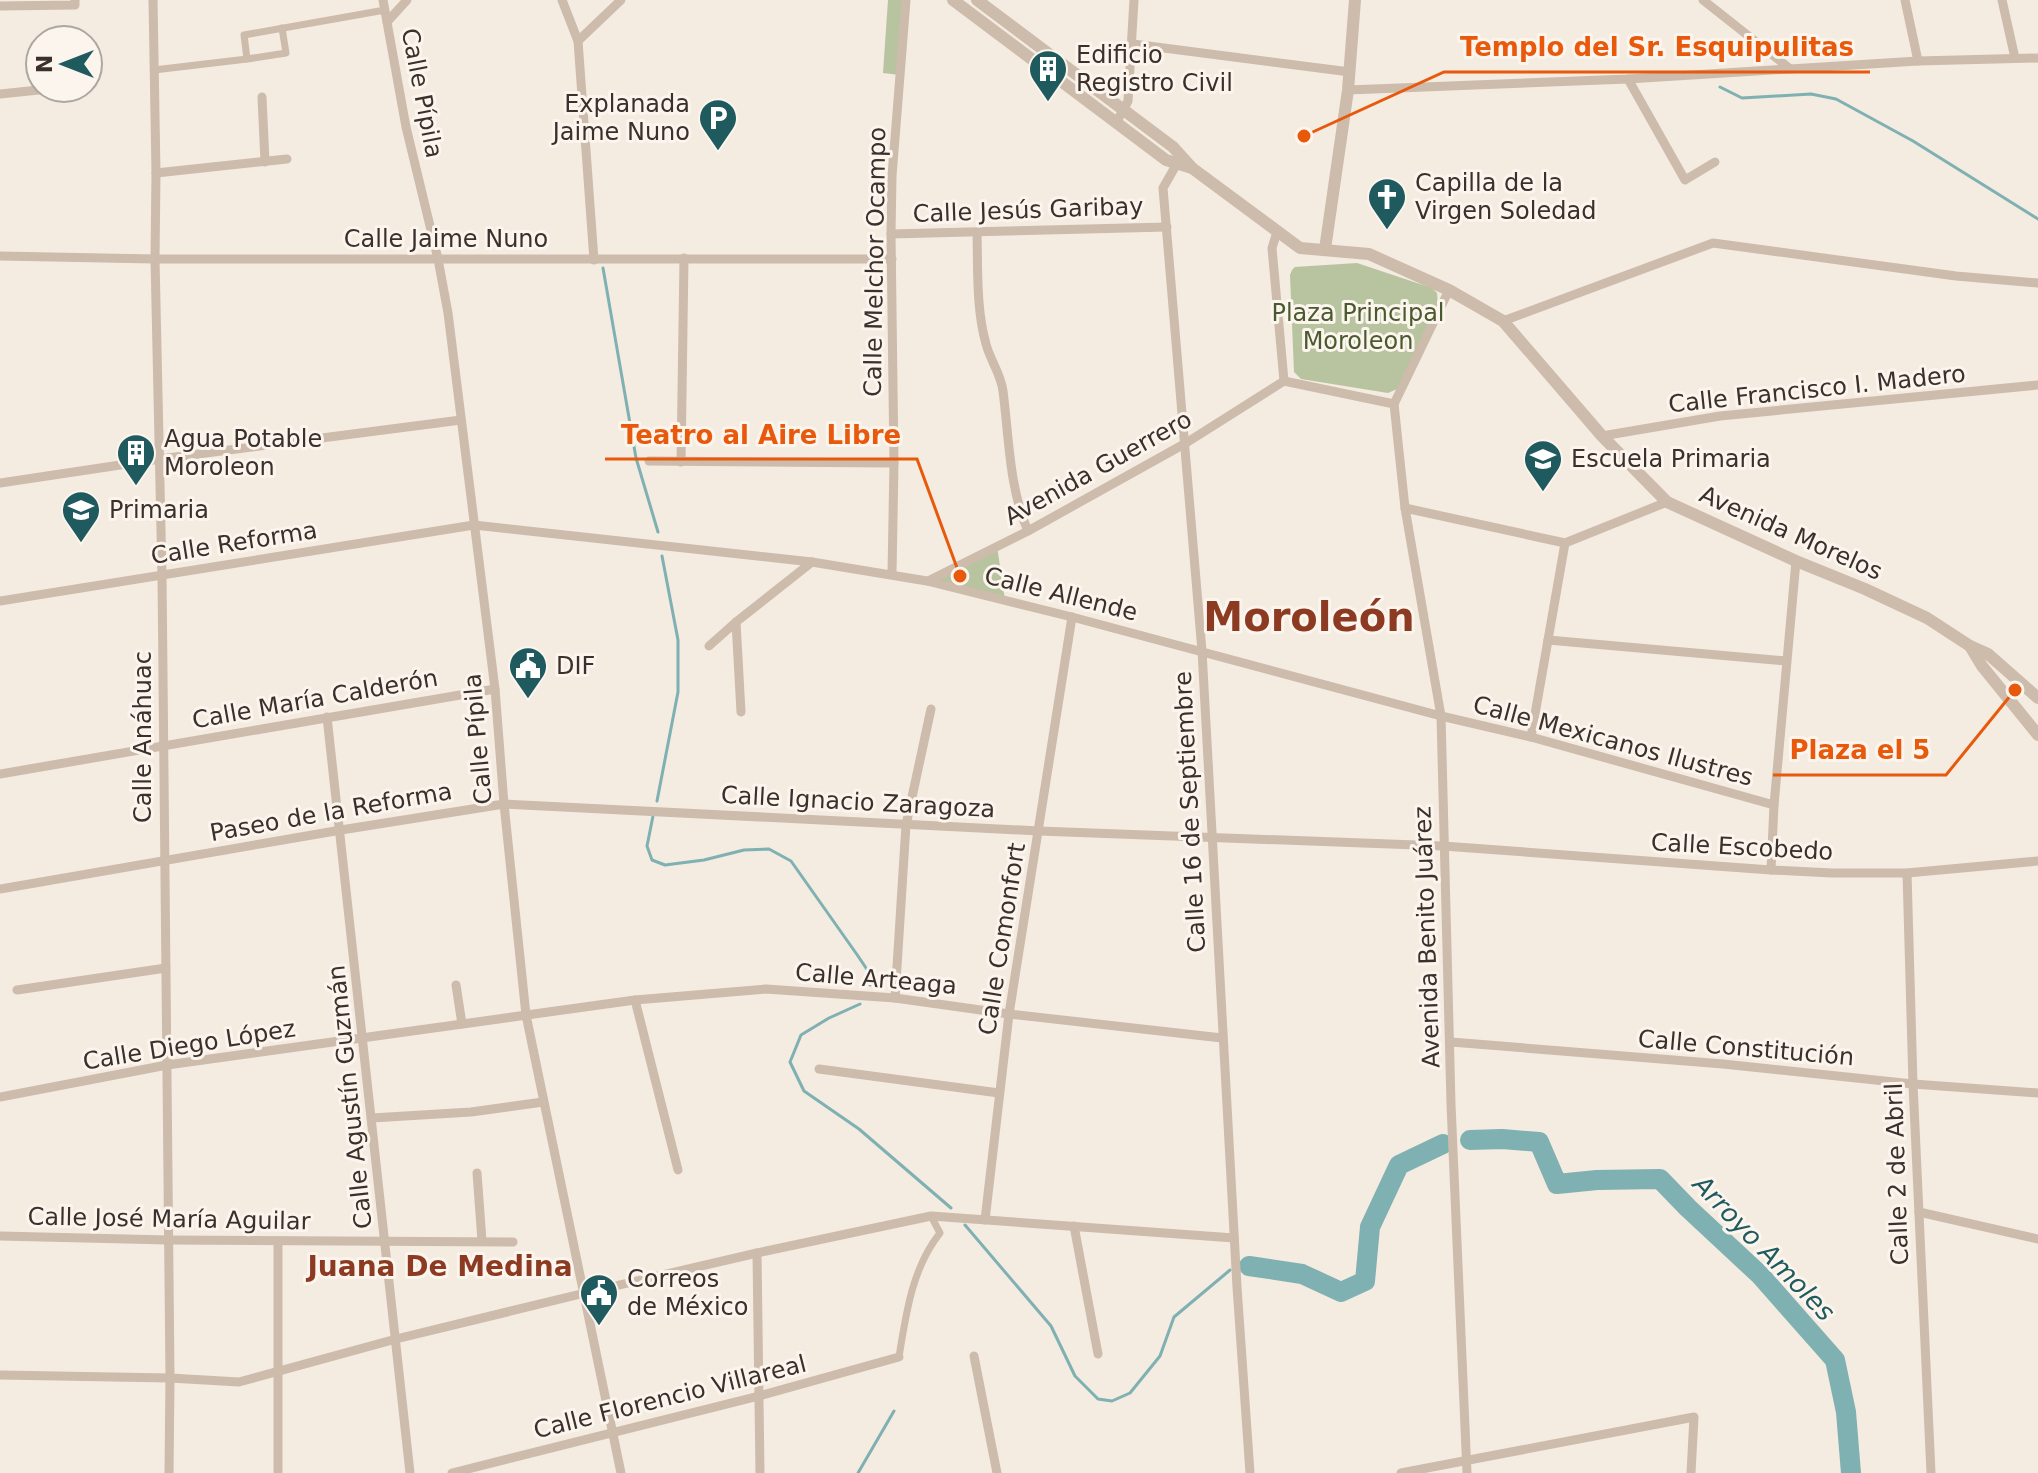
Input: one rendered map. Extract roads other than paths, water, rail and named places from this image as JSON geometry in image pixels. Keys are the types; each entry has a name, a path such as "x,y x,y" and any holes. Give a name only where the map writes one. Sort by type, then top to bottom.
{"street":[{"path":"0,6 75,5 75,0"},
{"name":"Calle Anáhuac","path":"153,0 162,575 169,1473"},
{"path":"387,22 407,0"},
{"path":"562,0 578,41 594,260"},
{"path":"578,41 621,0"},
{"name":"Calle Melchor Ocampo","path":"892,574 892,176 906,0"},
{"path":"953,0 1166,160 1180,160"},
{"path":"977,0 1124,110 1180,160"},
{"path":"1116,123 1128,101 1134,0"},
{"path":"1325,249 1348,90 1355,0"},
{"path":"1703,0 1789,68"},
{"path":"1905,0 1918,61"},
{"path":"2002,0 2015,58"},
{"path":"247,59 244,35 384,5"},
{"name":"Calle Pípila","path":"384,5 406,127 448,313 495,689 526,1015 621,1473"},
{"path":"154,70 286,53 282,28"},
{"path":"1133,44 1350,72"},
{"path":"1348,90 1628,79 1918,61 2038,58"},
{"path":"1628,79 1685,180 1715,162"},
{"path":"0,94 24,92"},
{"path":"262,97 265,162"},
{"path":"156,173 287,159"},
{"name":"Avenida Morelos","path":"1180,160 1300,248 1369,254 1449,290 1503,321 1602,436 1667,502 1927,618 1970,646 1982,666 2038,735"},
{"name":"Calle 16 de Septiembre","path":"1180,160 1163,188 1202,651 1222,1038 1250,1473"},
{"name":"Calle Jesús Garibay","path":"891,234 1167,227"},
{"path":"1277,232 1272,248 1284,381 1394,404 1449,290"},
{"path":"977,233 978,296 986,345 1003,387 1020,512 1028,531"},
{"path":"1503,321 1713,243 1956,276 2038,283"},
{"name":"Calle Jaime Nuno","path":"0,256 155,259 892,259"},
{"path":"681,462 684,258"},
{"name":"Avenida Guerrero","path":"927,581 1028,531 1186,443 1284,381"},
{"name":"Calle Francisco I. Madero","path":"1602,436 1720,416 2038,385"},
{"name":"Avenida Benito Juárez","path":"1394,404 1405,508 1441,716 1453,1156 1467,1473"},
{"path":"0,483 461,420"},
{"path":"649,461 894,463"},
{"path":"1405,508 1565,543 1667,502"},
{"name":"Calle Allende","path":"474,525 812,562 892,574 1072,617 1441,716"},
{"name":"Calle Reforma","path":"0,601 474,525"},
{"path":"1531,737 1565,543"},
{"path":"1771,870 1796,561"},
{"path":"709,646 812,562"},
{"name":"Calle Comonfort","path":"985,1220 1009,1014 1072,617"},
{"path":"736,622 741,712"},
{"path":"1548,640 1786,661"},
{"path":"1970,646 1988,654 2038,698"},
{"name":"Calle María Calderón","path":"0,774 495,689"},
{"path":"895,998 906,825 931,709"},
{"name":"Calle Mexicanos Ilustres","path":"1441,716 1531,737 1774,805"},
{"name":"Calle Agustín Guzmán","path":"327,717 410,1473"},
{"name":"Calle Ignacio Zaragoza","path":"504,804 1211,838"},
{"name":"Paseo de la Reforma","path":"0,889 504,804"},
{"name":"Calle Escobedo","path":"1211,838 1443,846 1771,870 1907,873 2038,861"},
{"name":"Calle 2 de Abril","path":"1907,873 1913,1084 1931,1473"},
{"path":"17,990 166,968"},
{"path":"456,985 462,1024"},
{"name":"Calle Arteaga","path":"526,1015 635,1000 766,989 895,998 1222,1038"},
{"path":"635,1000 678,1170"},
{"name":"Calle Diego López","path":"0,1097 167,1065 526,1015"},
{"name":"Calle Constitución","path":"1451,1042 2038,1093"},
{"path":"819,1069 999,1093"},
{"path":"372,1118 471,1112 543,1102"},
{"path":"477,1173 482,1241"},
{"path":"1919,1212 2038,1239"},
{"path":"0,1375 239,1382 396,1339 585,1293 936,1216 1234,1238"},
{"path":"899,1357 905,1318 918,1271 927,1248 940,1233 936,1216"},
{"path":"1074,1226 1098,1354"},
{"name":"Calle José María Aguilar","path":"0,1236 513,1242"},
{"path":"278,1241 278,1473"},
{"path":"757,1253 760,1473"},
{"path":"974,1356 997,1473"},
{"name":"Calle Florencio Villareal","path":"452,1473 759,1396 899,1357"},
{"path":"1401,1473 1694,1417 1691,1473"}],"waterway":[{"name":"Arroyo Amoles","path":"1720,87 1742,98 1811,94 1836,99 1913,141 2038,219"},
{"name":"Arroyo Amoles","path":"603,268 636,458 658,532"},
{"name":"Arroyo Amoles","path":"657,801 678,692 678,640 662,556"},
{"name":"Arroyo Amoles","path":"653,816 647,846 652,860 665,865 744,850 769,849 791,861 868,971 870,985"},
{"name":"Arroyo Amoles","path":"860,1004 801,1035 790,1062 804,1091 859,1129 951,1208"},
{"name":"Arroyo Amoles","path":"1470,1140 1539,1142 1557,1184 1660,1179 1760,1275 1835,1360 1846,1412 1851,1473"},
{"name":"Arroyo Amoles","path":"1249,1266 1302,1274 1341,1292 1365,1281 1370,1227 1399,1165 1443,1144"},
{"name":"Arroyo Amoles","path":"965,1225 1051,1326 1075,1376 1098,1399 1112,1401 1130,1393 1160,1356 1174,1317 1230,1270"},
{"path":"858,1473 894,1411"}],"place":[{"name":"Edificio Registro Civil","path":"1048,103"},
{"name":"Templo del Sr. Esquipulitas","path":"1304,136"},
{"name":"Explanada Jaime Nuno","path":"718,152"},
{"name":"Capilla de la Virgen Soledad","path":"1387,231"},
{"name":"Agua Potable Moroleon","path":"136,487"},
{"name":"Escuela Primaria","path":"1543,493"},
{"name":"Primaria","path":"81,544"},
{"name":"Teatro al Aire Libre","path":"960,576"},
{"name":"Plaza el 5","path":"2015,690"},
{"name":"DIF","path":"528,700"},
{"name":"Correos de México","path":"599,1327"}],"district":[{"name":"Moroleón","path":"1309,617"},
{"name":"Juana De Medina","path":"440,1266"}],"park label":[{"name":"Plaza Principal Moroleon","path":"1358,327"}]}
